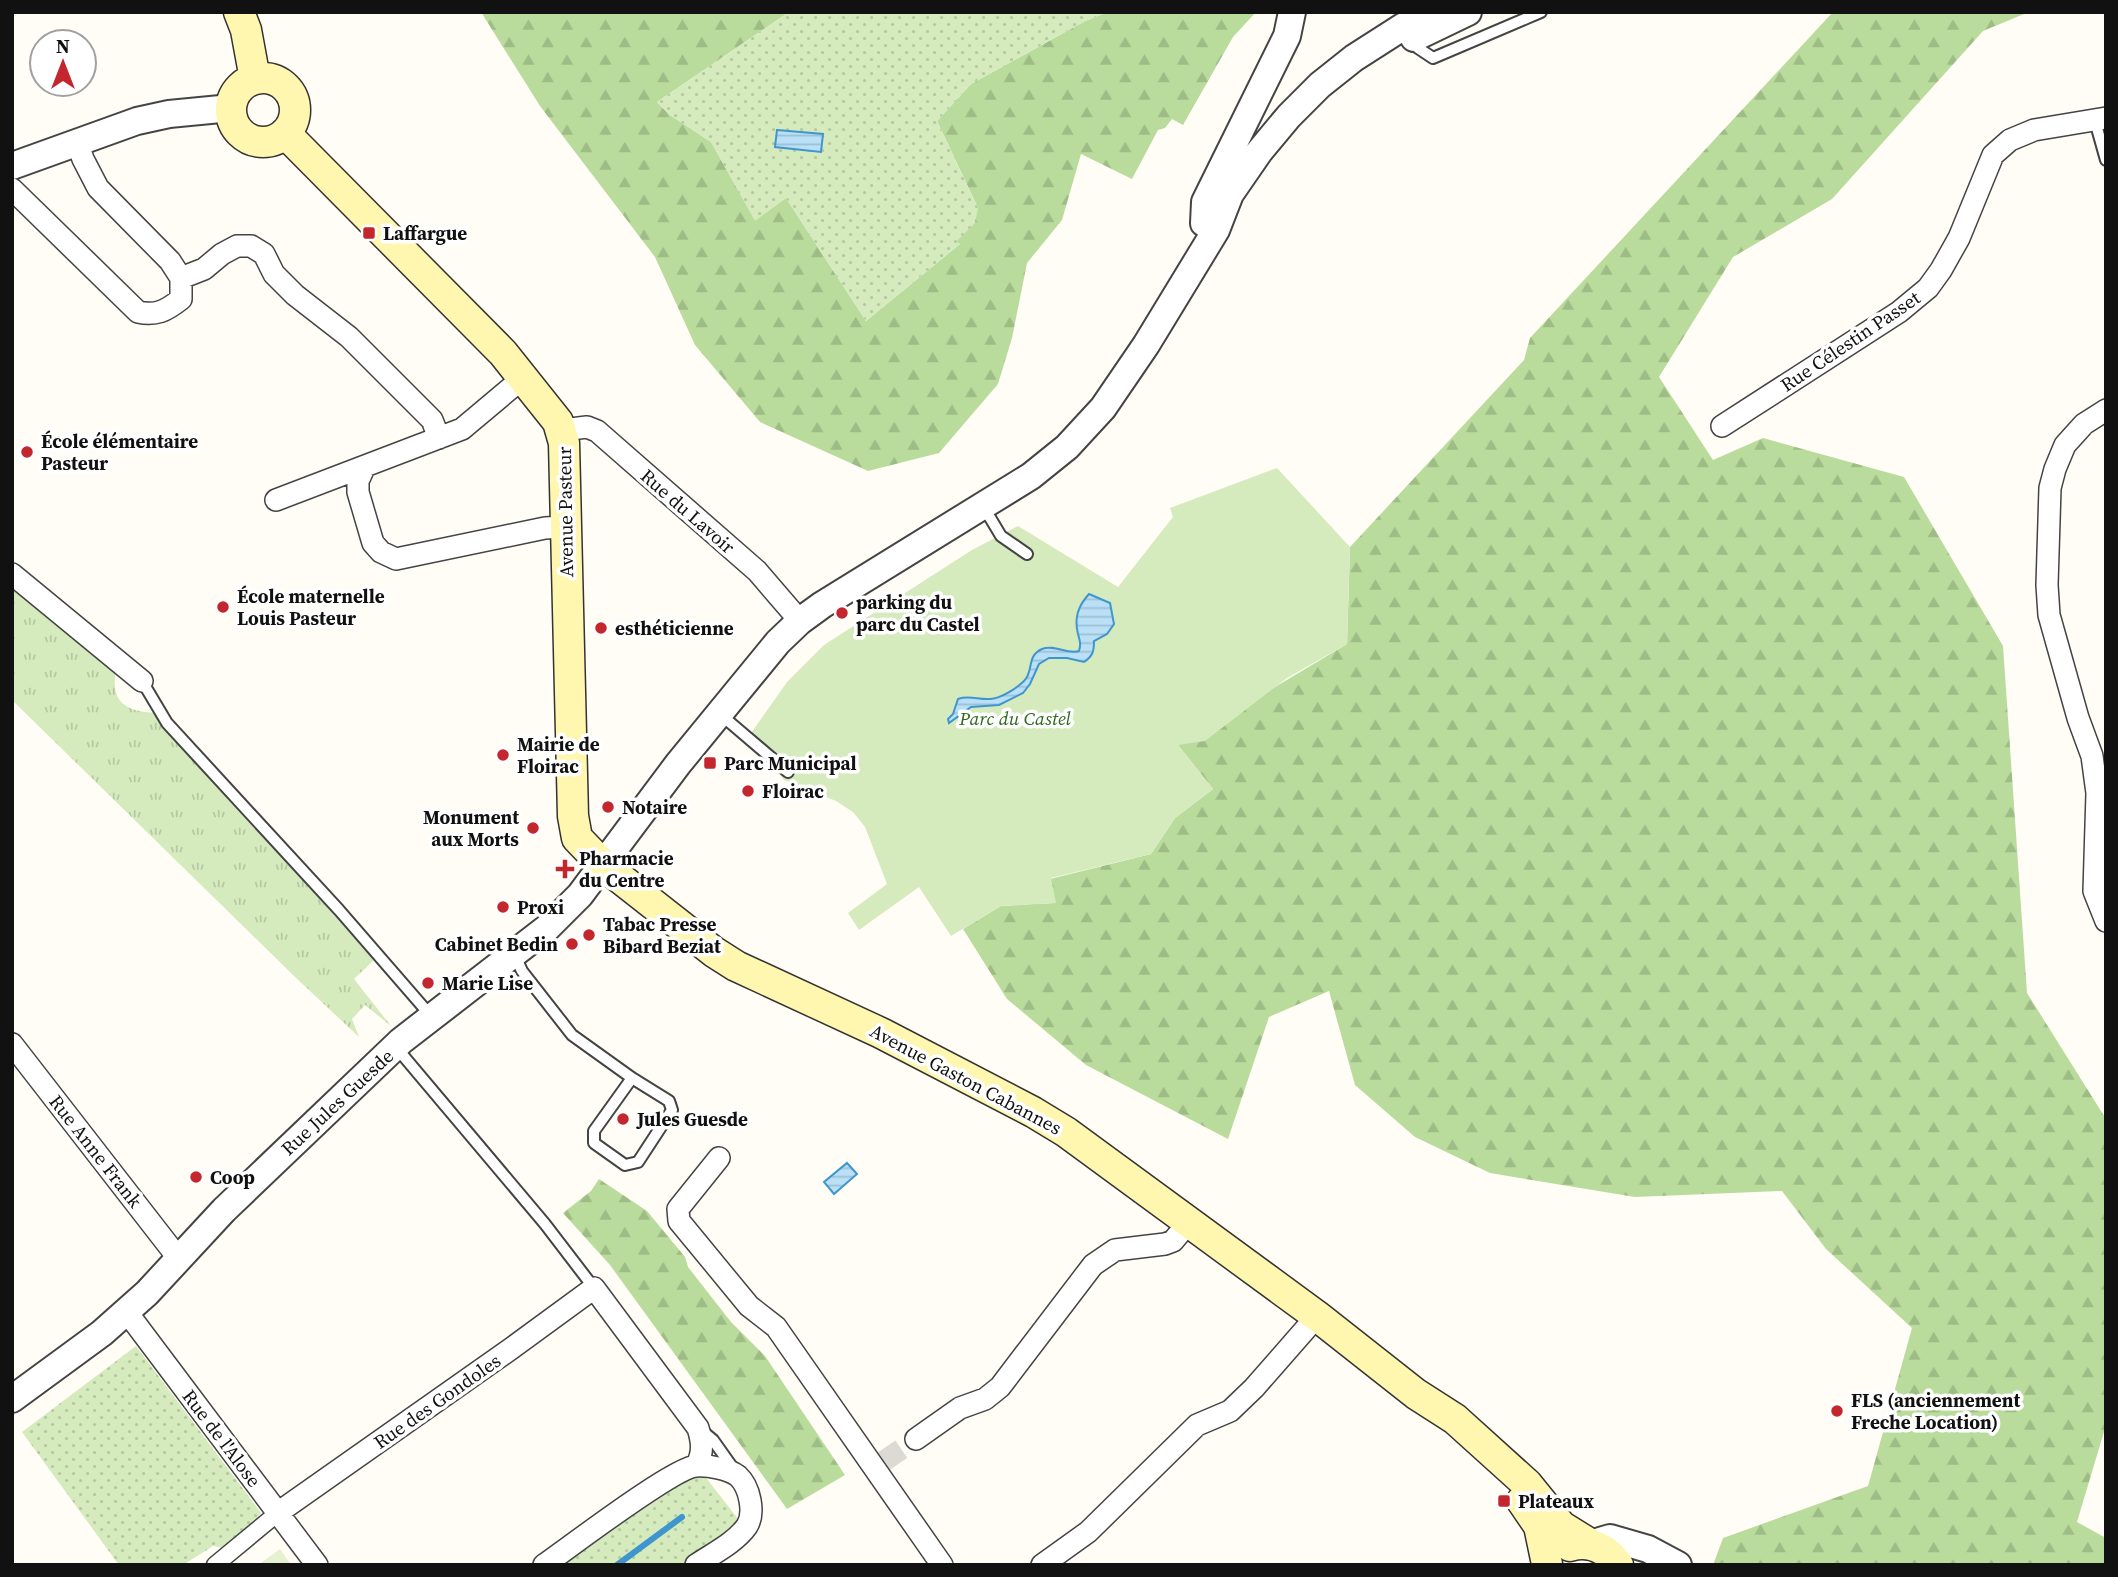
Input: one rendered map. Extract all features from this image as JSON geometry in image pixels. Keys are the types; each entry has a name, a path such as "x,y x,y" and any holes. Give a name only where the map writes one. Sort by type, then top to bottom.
{"main road":[{"path":"239,12 247,30 255,79"},
{"path":"255,79 276,80 291,94 295,104 292,124 276,139 255,141 237,128 232,119 231,108 239,89 255,79"},
{"name":"Avenue Pasteur","path":"285,133 524,377 562,430 573,816 577,838 602,864"},
{"name":"Avenue Gaston Cabannes","path":"602,864 714,952 736,966 881,1033 1033,1112 1076,1139 1317,1316 1416,1394 1455,1419 1527,1484 1561,1525 1609,1553 1633,1557"},
{"name":"Avenue Gaston Cabannes","path":"1416,1394 1446,1428 1513,1491 1529,1510 1539,1526 1546,1564"},
{"path":"1546,1564 1554,1554 1565,1547 1590,1544"}],"street":[{"path":"1216,230 1204,223 1205,202 1287,36 1292,12"},
{"path":"1408,32 1431,12"},
{"path":"1408,32 1468,12"},
{"name":"Rue Jules Guesde","path":"12,1398 102,1333 126,1311 283,1152 395,1046 547,928 580,895 647,803 778,642 800,621 1031,476 1068,447 1103,408 1146,345 1216,230 1243,203 1303,127 1408,32"},
{"path":"12,166 137,121 169,114 231,108"},
{"name":"Rue Célestin Passet","path":"1722,426 1899,312 1928,288 1959,238 1993,155 2010,140 2034,130 2101,119"},
{"path":"12,189 138,312 153,315 168,309 181,299 181,278 170,261 98,188 77,142"},
{"path":"181,278 204,269 237,246 251,246 264,254 274,274 295,295 349,337 432,419 439,438"},
{"path":"276,499 462,429 524,377"},
{"path":"2106,410 2084,425 2065,444 2050,488 2048,524 2049,615 2078,718 2099,753 2094,891 2106,921"},
{"name":"Rue du Lavoir","path":"562,430 587,427 597,431 757,571 800,621"},
{"path":"364,468 358,481 358,492 373,543 380,552 396,559 545,528 565,527"},
{"path":"12,573 142,681"},
{"name":"Rue Anne Frank","path":"12,1044 179,1259"},
{"path":"719,1158 678,1209 680,1221 749,1306 776,1327 880,1464 943,1565"},
{"path":"916,1439 960,1408 985,1399 1000,1387 1093,1265 1115,1250 1173,1241 1189,1222"},
{"path":"594,1288 698,1428 702,1441 696,1466"},
{"name":"Rue des Gondoles","path":"279,1512 594,1288"},
{"name":"Rue de l'Alose","path":"126,1311 317,1565"},
{"path":"1042,1565 1088,1532 1197,1425 1230,1411 1276,1364 1317,1316"},
{"path":"544,1565 670,1477 696,1466 720,1469 738,1476 746,1488 750,1502 748,1525 737,1537 696,1565"},
{"path":"215,1565 279,1512"},
{"path":"1633,1557 1657,1553 1675,1563"}],"lane":[{"path":"1408,32 1419,48 1433,58 1541,12"},
{"path":"2101,119 2106,160"},
{"path":"983,506 1001,536 1027,554"},
{"path":"142,681 167,723 431,1016"},
{"path":"720,714 788,772"},
{"path":"514,954 522,971 572,1035 669,1101 672,1110 638,1162 625,1165 594,1143 594,1131 632,1078"},
{"path":"395,1046 545,1224 594,1288"},
{"path":"698,1428 713,1440 738,1476"}],"green space":[{"path":"481,12 789,12 657,102 670,115 711,142 755,220 786,198 866,321 960,244 955,242 978,208 937,121 971,84 1085,21 1108,12 1256,12 1233,37 1183,125 1172,119 1165,128 1158,130 1132,179 1081,154 1062,220 1027,263 1012,338 998,384 939,453 868,471 760,422 695,345 655,257 540,106"},
{"path":"789,12 1108,12 1085,21 971,84 937,121 978,208 975,223 956,242 960,244 866,321 786,198 755,221 711,142 670,115 657,102"},
{"path":"1833,12 2029,12 1983,31 1832,199 1733,257 1659,377 1713,460 1763,438 1904,477 2003,646 2027,993 2106,1119 2106,1425 2077,1522 2106,1538 2106,1565 1713,1565 1723,1538 1868,1486 1912,1328 1826,1249 1782,1191 1635,1197 1490,1173 1415,1137 1355,1085 1329,991 1269,1017 1228,1139 1086,1065 1007,999 963,929 1001,906 1055,903 1050,879 1151,854 1175,818 1213,789 1178,745 1347,644 1350,547 1524,360 1530,338"},
{"name":"Parc du Castel","path":"1277,468 1350,547 1347,644 1287,678 1205,741 1178,745 1213,789 1175,818 1151,854 1051,878 1056,903 1001,906 951,936 919,887 859,930 848,913 887,884 865,827 853,812 836,801 784,780 767,758 744,743 787,682 824,645 972,550 1018,526 1118,587 1173,517 1170,508"},
{"path":"12,581 117,665 115,687 121,701 134,710 155,713 374,960 354,979 391,1026 365,1005 352,1019 359,1037 12,700"},
{"path":"599,1179 647,1211 685,1257 688,1267 731,1322 765,1356 845,1475 787,1509 610,1265 563,1213 591,1191"},
{"path":"136,1346 261,1513 224,1548 213,1546 183,1565 119,1565 22,1432"},
{"path":"703,1474 739,1520 731,1533 684,1565 554,1565 676,1484"},
{"path":"280,1549 291,1565 258,1565"}],"water":[{"path":"777,130 823,134 821,152 775,147"},
{"path":"1089,594 1110,603 1114,624 1107,634 1094,641 1094,648 1087,660 1084,662 1049,658 1039,664 1023,693 999,705 971,707 949,723 948,719 953,714 958,699 994,699 1021,684 1029,673 1034,656 1042,649 1079,651 1077,617"},
{"path":"847,1163 857,1174 834,1194 824,1182"}],"waterway":[{"path":"617,1565 682,1517"}],"tunnel":[{"path":"884,1461 916,1439"}],"place":[{"name":"Laffargue","path":"369,233"},
{"name":"École élémentaire Pasteur","path":"27,452"},
{"name":"École maternelle Louis Pasteur","path":"223,607"},
{"name":"parking du parc du Castel","path":"842,613"},
{"name":"esthéticienne","path":"601,628"},
{"name":"Mairie de Floirac","path":"503,755"},
{"name":"Parc Municipal","path":"710,763"},
{"name":"Floirac","path":"748,791"},
{"name":"Notaire","path":"608,807"},
{"name":"Monument aux Morts","path":"533,828"},
{"name":"Pharmacie du Centre","path":"565,869"},
{"name":"Proxi","path":"503,907"},
{"name":"Tabac Presse Bibard Beziat","path":"589,935"},
{"name":"Cabinet Bedin","path":"572,944"},
{"name":"Marie Lise","path":"428,983"},
{"name":"Jules Guesde","path":"623,1119"},
{"name":"Coop","path":"196,1177"},
{"name":"FLS (anciennement Freche Location)","path":"1837,1411"},
{"name":"Plateaux","path":"1504,1501"}]}
